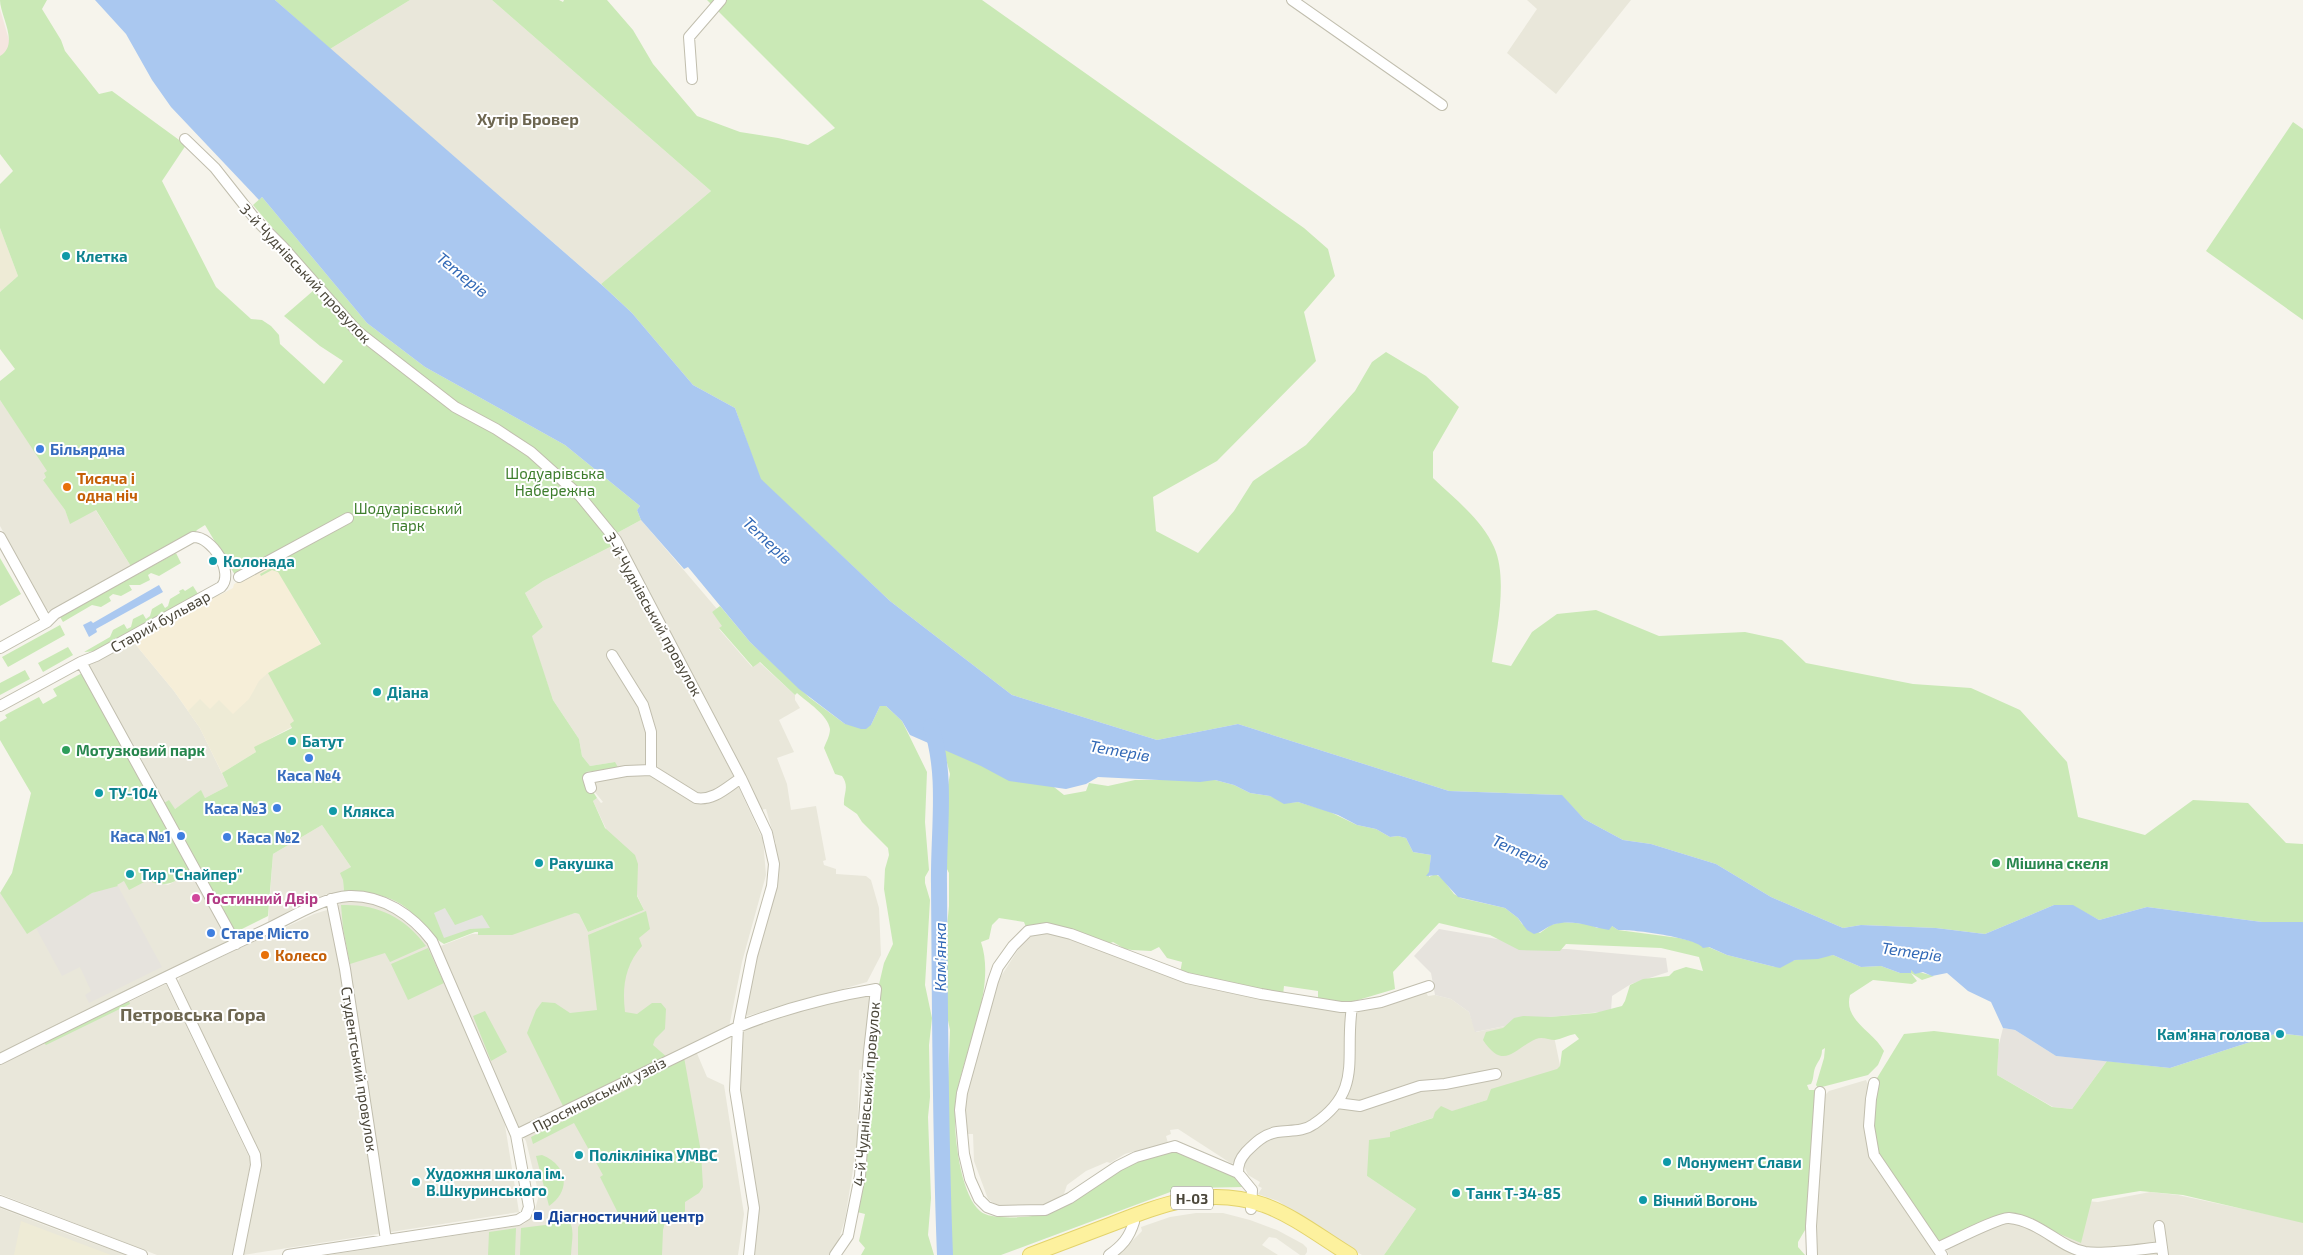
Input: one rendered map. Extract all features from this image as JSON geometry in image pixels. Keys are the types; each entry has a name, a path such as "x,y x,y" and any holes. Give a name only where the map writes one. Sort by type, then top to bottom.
{"main road":[{"name":"Н-03","path":"1030,1255 1179,1200 1214,1198 1281,1213 1350,1255"},
{"name":"Н-03","path":"1049,1255 1172,1209 1189,1206 1251,1205 1338,1255"}],"street":[{"path":"692,79 689,37 721,0"},
{"path":"1292,0 1442,105"},
{"name":"3-й Чуднівський провулок","path":"185,139 214,168 256,220 283,247 360,335 455,408 519,443 560,478 599,518 623,553 741,778 767,833 774,869 772,886 752,956 738,1027 735,1090 754,1208 749,1255"},
{"path":"239,577 348,518"},
{"path":"0,537 47,622"},
{"name":"Старий бульвар","path":"0,648 47,622 55,614 193,537 201,538 211,546 226,574 226,580 221,588 0,706"},
{"path":"612,655 643,705 651,732 651,770"},
{"path":"81,662 236,944"},
{"path":"591,788 588,778 626,771 651,770 696,798 703,799 718,794 741,778"},
{"path":"0,1060 169,976 332,900 359,896 385,903 408,916 432,941 516,1135 528,1198 528,1212 523,1218 288,1255"},
{"name":"Студентський провулок","path":"332,900 345,969 386,1240"},
{"path":"1251,1205 1252,1190 1238,1173 1175,1146 1136,1157 1118,1166 1070,1198 1045,1210 998,1212 987,1207 979,1199 970,1179 964,1154 961,1104 963,1082 993,981 1006,955 1028,931 1047,928 1071,934 1187,978 1275,997 1352,1007 1380,1002 1430,986"},
{"path":"169,976 255,1155 256,1165 238,1255"},
{"name":"Просяновський узвіз","path":"516,1135 681,1053 769,1014 823,998 876,989"},
{"name":"4-й Чуднівський провулок","path":"835,1255 848,1236 860,1176 869,1052 876,989"},
{"path":"1238,1173 1238,1165 1242,1157 1262,1138 1278,1132 1308,1127 1323,1117 1344,1093 1349,1074 1352,1007"},
{"path":"1337,1103 1360,1106 1420,1086 1445,1084 1496,1074"},
{"path":"1874,1083 1871,1099 1870,1126 1874,1155 1912,1214 1941,1251 2007,1218 2037,1226 2059,1240 2085,1252 2162,1251 2159,1226"},
{"path":"1812,1255 1811,1226 1820,1092"},
{"path":"0,1201 142,1255"},
{"path":"1109,1255 1123,1245 1134,1222"}],"shaded area":[{"name":"Хутір Бровер","path":"410,0 492,0 711,191 601,284 330,49"},
{"path":"1527,0 1631,0 1556,94 1507,53 1537,9"},
{"path":"0,9 13,54 0,63"},
{"path":"0,228 18,276 0,292"},
{"path":"0,400 48,471 43,479 65,510 70,523 95,509 132,568 51,612 46,609 0,526"},
{"path":"641,520 717,609 712,612 723,626 719,629 752,667 759,662 795,695 795,700 800,708 779,720 794,752 777,758 787,784 791,810 816,806 826,860 823,861 824,865 836,869 836,874 866,876 871,880 879,908 881,955 867,982 747,1016 745,1008 764,922 772,847 776,844 766,809 759,810 617,533"},
{"path":"614,545 732,773 763,840 766,875 742,962 729,1027 693,1044 707,1077 724,1085 744,1214 738,1255 329,1255 505,1228 524,1224 533,1216 539,1195 526,1141 519,1130 438,947 472,934 512,933 575,913 579,914 588,932 644,910 593,801 597,798 601,803 603,802 594,791 591,780 615,762 590,766 582,756 579,739 553,700 531,636 543,627 525,593 543,581"},
{"path":"273,562 321,645 306,653 283,699 295,721 222,773 200,728 174,691 131,639 217,593 220,595 233,588 234,584"},
{"path":"131,639 174,691 200,728 228,786 205,798 201,791 175,809 161,805 141,758 137,751 130,746 86,665"},
{"path":"268,673 295,721 292,727 254,747 256,752 222,773 200,728 188,711 200,699 210,709 219,700 233,714 249,699 259,681"},
{"path":"322,825 351,867 343,880 344,892 324,895 268,922 273,854"},
{"path":"194,871 229,941 0,1053 0,893 27,933 92,893 124,881 148,880 168,885"},
{"path":"118,886 162,967 89,1003 85,995 91,991 80,967 62,976 36,928 92,893"},
{"path":"342,901 369,902 388,909 409,924 430,945 503,1113 519,1212 243,1255 260,1166 259,1155 178,981 182,975 314,914 337,907"},
{"path":"445,908 455,925 482,915 490,928 470,929 444,938 434,913"},
{"path":"1439,929 1503,940 1526,949 1567,949 1666,958 1668,972 1631,984 1612,996 1611,1011 1550,1017 1475,1032 1469,1012 1451,999 1435,995 1431,973 1414,956"},
{"path":"1046,930 1185,980 1343,1009 1347,1013 1345,1077 1338,1097 1310,1123 1269,1128 1255,1138 1232,1164 1178,1129 1170,1130 1171,1134 1166,1136 1168,1143 1137,1154 1135,1151 1125,1154 1110,1163 1107,1162 1086,1171 1067,1185 1064,1194 1046,1205 998,1205 992,1202 988,1199 974,1161 973,1134 966,1134 966,1088 998,981 1028,934"},
{"path":"166,984 251,1161 232,1255 157,1255 0,1194 0,1065"},
{"path":"1426,992 1428,996 1435,995 1451,999 1469,1012 1476,1032 1550,1017 1562,1075 1390,1132 1391,1137 1367,1176 1416,1209 1384,1255 1362,1255 1331,1237 1278,1201 1258,1194 1262,1188 1258,1186 1260,1182 1248,1175 1244,1166 1245,1159 1253,1149 1271,1138 1301,1133 1345,1099 1350,1088 1354,1070 1355,1013"},
{"path":"867,994 870,997 869,1015 862,1069 859,1070 857,1145 845,1219 837,1246 831,1255 752,1255 755,1235 737,1088 741,1030 808,1008"},
{"path":"2003,1028 2015,1030 2056,1056 2107,1061 2072,1109 2053,1107 1997,1075 1998,1048"},
{"path":"1866,1080 1868,1084 1869,1123 1936,1255 1816,1255 1814,1237 1824,1096 1829,1091"},
{"path":"2150,1192 2178,1195 2303,1222 2303,1255 1949,1255 1930,1213 1985,1193 2098,1202"},
{"path":"0,1208 73,1236 126,1255 0,1255"},
{"path":"1196,1213 1223,1213 1250,1220 1277,1230 1303,1244 1307,1248 1307,1252 1305,1255 1300,1255 1276,1238 1269,1237 1262,1245 1278,1255 1112,1255 1132,1241 1142,1231 1141,1227 1170,1217"},
{"path":"21,1221 71,1240 111,1255 14,1255"}],"green space":[{"name":"Шодуарівський парк","path":"0,0 47,0 42,9 61,40 65,51 99,94 112,91 186,145 162,181 216,287 251,319 262,320 271,326 279,335 280,344 324,384 343,361 320,346 284,316 321,284 253,205 262,197 367,323 425,367 565,445 640,506 637,510 641,520 617,533 614,545 543,581 525,593 543,627 532,636 553,700 579,739 582,756 590,766 615,762 619,769 595,772 585,771 596,773 588,784 597,798 593,801 605,828 635,855 638,864 637,896 644,910 588,932 579,914 575,913 512,935 478,935 478,932 475,932 444,944 432,935 408,910 392,899 374,894 344,892 340,873 351,867 322,825 273,854 268,916 238,931 231,927 198,869 167,884 148,880 129,890 124,881 118,886 92,893 27,934 0,893 12,873 31,793 0,740 0,722 7,718 5,715 39,697 43,704 57,696 53,689 82,673 161,805 169,800 175,809 201,790 205,798 228,786 222,773 256,752 254,747 292,728 290,724 294,721 268,673 321,644 278,572 272,570 261,576 260,574 275,566 270,558 235,575 205,525 194,534 132,568 96,510 70,524 65,510 43,480 46,477 44,473 47,471 0,400 0,381 15,369 0,349 0,292 18,276 0,228 0,184 13,171 0,154 0,56 6,51 9,37"},
{"path":"275,0 410,0 330,49"},
{"path":"492,0 559,0 563,2 564,0 607,0 633,30 653,64 697,116 740,132 808,145 835,128 707,0 982,0 1304,228 1328,249 1335,276 1304,312 1316,361 1217,461 1153,497 1156,531 1198,553 1234,511 1253,481 1306,445 1355,391 1372,362 1386,352 1426,376 1459,407 1433,452 1433,478 1475,519 1489,537 1498,559 1501,588 1499,619 1492,662 1511,666 1532,632 1557,614 1596,610 1659,636 1745,632 1782,640 1806,663 1913,684 1971,688 2020,710 2067,762 2078,817 2145,835 2193,800 2248,803 2286,843 2303,844 2303,922 2262,922 2147,907 2099,920 2086,913 2054,905 1985,934 1936,928 1861,925 1843,928 1771,897 1716,864 1651,844 1623,840 1584,819 1561,795 1449,791 1238,724 1157,740 1012,695 890,601 760,479 735,408 693,385 632,313 601,284 711,191"},
{"path":"2293,122 2303,129 2303,320 2206,251"},
{"path":"176,553 181,563 159,576 151,573 148,575 150,580 140,585 129,585 132,590 121,596 113,594 109,597 111,601 101,607 92,605 63,622 60,617"},
{"path":"0,558 21,594 0,606"},
{"path":"193,586 198,594 97,651 84,652 110,637 113,630 124,624 127,629 131,627 133,619 143,614 146,619 150,616 152,609 162,603 165,608 168,606 170,599 180,593 179,591 183,589 185,591"},
{"path":"720,606 750,642 810,698 845,724 871,725 880,706 886,706 902,721 927,772 925,822 929,870 925,877 925,883 930,900 925,985 932,1018 929,1045 930,1097 928,1117 931,1198 928,1235 934,1255 861,1255 865,1248 859,1241 865,1214 857,1212 877,993 884,963 893,944 884,889 885,869 889,855 888,848 862,822 857,814 844,805 846,784 842,776 835,774 824,748 830,729 825,719 797,693 795,695 760,662 753,667 719,628 722,626 712,612"},
{"path":"60,625 65,635 8,667 2,657"},
{"path":"68,647 73,655 43,672 38,663"},
{"path":"25,670 30,679 0,695 0,683"},
{"path":"942,744 1054,787 1064,795 1086,791 1089,783 1108,786 1135,780 1215,780 1234,785 1250,793 1270,796 1287,803 1298,802 1328,811 1357,825 1376,829 1390,837 1406,838 1413,852 1431,855 1429,877 1435,874 1442,878 1454,894 1461,898 1505,908 1518,918 1522,924 1540,933 1551,925 1562,922 1589,924 1597,928 1612,926 1618,930 1679,938 1699,943 1727,955 1775,967 1795,960 1833,955 1861,967 1881,966 1900,973 1911,970 1934,976 1922,980 1911,973 1917,981 1912,984 1873,980 1850,995 1849,1004 1855,1018 1884,1051 1878,1065 1868,1075 1818,1088 1816,1085 1825,1048 1822,1050 1821,1057 1814,1070 1812,1082 1807,1085 1809,1090 1818,1090 1808,1225 1798,1242 1798,1247 1805,1255 1384,1255 1416,1209 1367,1176 1369,1140 1390,1137 1390,1132 1433,1118 1435,1112 1441,1106 1452,1111 1487,1100 1491,1089 1557,1069 1560,1066 1562,1051 1579,1039 1575,1034 1555,1040 1538,1038 1516,1052 1503,1056 1497,1055 1490,1050 1483,1040 1486,1032 1503,1028 1514,1018 1523,1016 1550,1017 1595,1013 1622,1006 1630,985 1643,979 1669,976 1674,971 1686,967 1703,971 1699,957 1661,948 1566,944 1560,951 1519,950 1490,935 1439,923 1393,972 1395,989 1348,1003 1318,999 1318,991 1284,986 1283,995 1180,973 1182,962 1167,958 1159,947 1151,951 1125,949 1113,942 1108,944 1026,927 1024,922 999,918 992,925 989,939 981,942 985,961 982,1000 960,1080 955,1111 956,1141 962,1175 973,1202 980,1211 985,1214 1002,1217 1044,1214 1142,1159 1173,1152 1185,1154 1234,1175 1244,1187 1190,1188 1173,1191 1001,1255 949,1255 951,1225 945,1212 948,1198 942,1180 946,1162 943,1141 947,1109 950,1030 945,1006 943,967 949,906 949,873 944,863 947,860 947,848 942,821 950,774"},
{"path":"341,905 366,907 389,914 408,927 426,946 390,962 385,953 350,964"},
{"path":"646,911 650,929 639,938 642,946 628,969 624,994 625,1012 637,1014 652,1003 661,1003 666,1009 665,1029 655,1039 653,1045 668,1058 563,1106 527,1033 536,1010 542,1002 555,1003 570,1013 597,1010 588,935"},
{"path":"428,948 444,983 408,1000 391,964"},
{"path":"129,1001 130,1004 46,1045 44,1043"},
{"path":"485,1011 507,1052 491,1061 473,1016"},
{"path":"1934,1031 1999,1039 1997,1075 2052,1107 2072,1109 2107,1061 2170,1068 2278,1033 2303,1036 2303,1223 2183,1195 2140,1191 2092,1199 2081,1243 2055,1232 2007,1218 1939,1247 1874,1155 1874,1083 1904,1034"},
{"path":"684,1057 701,1152 703,1187 699,1193 685,1202 685,1216 667,1215 663,1230 662,1255 578,1255 578,1227 581,1223 604,1222 618,1213 600,1177 603,1175 574,1123 533,1144 531,1137 640,1083 643,1074"},
{"path":"542,1155 557,1165 564,1178 561,1193 549,1206 536,1156"},
{"path":"551,1214 560,1216 570,1222 572,1227 571,1255 520,1255 521,1228 553,1224"},
{"path":"516,1228 515,1255 488,1255 489,1232"}],"water":[{"name":"Тетерів","path":"95,0 275,0 603,286 632,313 693,385 735,408 761,479 890,601 1012,695 1157,740 1238,724 1449,791 1562,795 1584,819 1623,840 1651,844 1716,864 1771,897 1843,928 1861,925 1936,928 1985,934 2054,905 2073,905 2099,920 2147,907 2262,922 2303,922 2303,1036 2278,1033 2170,1068 2056,1056 2015,1030 2003,1028 1991,1002 1968,991 1947,973 1932,976 1923,972 1915,974 1911,970 1911,973 1900,973 1881,966 1861,967 1833,955 1818,959 1795,960 1780,968 1727,955 1709,947 1703,948 1698,944 1678,938 1618,930 1612,926 1609,930 1569,922 1552,925 1534,934 1527,930 1518,918 1505,908 1458,897 1438,875 1426,876 1429,872 1431,855 1413,852 1406,838 1390,837 1376,829 1357,825 1338,815 1298,802 1284,804 1270,796 1250,793 1234,785 1215,780 1200,782 1098,777 1086,784 1066,789 1009,781 981,766 910,735 902,721 886,706 880,706 871,725 866,729 845,724 799,689 750,642 688,567 684,569 641,520 637,510 640,506 565,445 425,367 367,323 262,197 259,200 171,107 152,80 126,34"},
{"path":"159,585 163,592 96,629 97,632 89,637 83,625 91,621 93,623"}],"waterway":[{"name":"Кам'янка","path":"931,726 936,745 941,784 939,864 940,1023 945,1255"}],"place":[{"name":"Клетка","path":"66,256"},
{"name":"Більярдна","path":"40,449"},
{"name":"Тисяча і одна ніч","path":"67,487"},
{"name":"Колонада","path":"213,561"},
{"name":"Діана","path":"377,692"},
{"name":"Батут","path":"292,741"},
{"name":"Мотузковий парк","path":"66,750"},
{"name":"Каса №4","path":"309,758"},
{"name":"ТУ-104","path":"99,793"},
{"name":"Каса №3","path":"277,808"},
{"name":"Клякса","path":"333,811"},
{"name":"Каса №1","path":"181,836"},
{"name":"Каса №2","path":"227,837"},
{"name":"Ракушка","path":"539,863"},
{"name":"Мішина скеля","path":"1996,863"},
{"name":"Тир \"Снайпер\"","path":"130,874"},
{"name":"Гостинний Двір","path":"196,898"},
{"name":"Старе Місто","path":"211,933"},
{"name":"Колесо","path":"265,955"},
{"name":"Кам'яна голова","path":"2280,1034"},
{"name":"Поліклініка УМВС","path":"579,1155"},
{"name":"Монумент Слави","path":"1667,1162"},
{"name":"Художня школа ім. В.Шкуринського","path":"416,1182"},
{"name":"Танк Т-34-85","path":"1456,1193"},
{"name":"Вічний Вогонь","path":"1643,1200"},
{"name":"Діагностичний центр","path":"538,1216"}],"district":[{"name":"Хутір Бровер","path":"528,118"},
{"name":"Петровська Гора","path":"193,1014"}],"park label":[{"name":"Шодуарівська Набережна","path":"555,482"}]}
